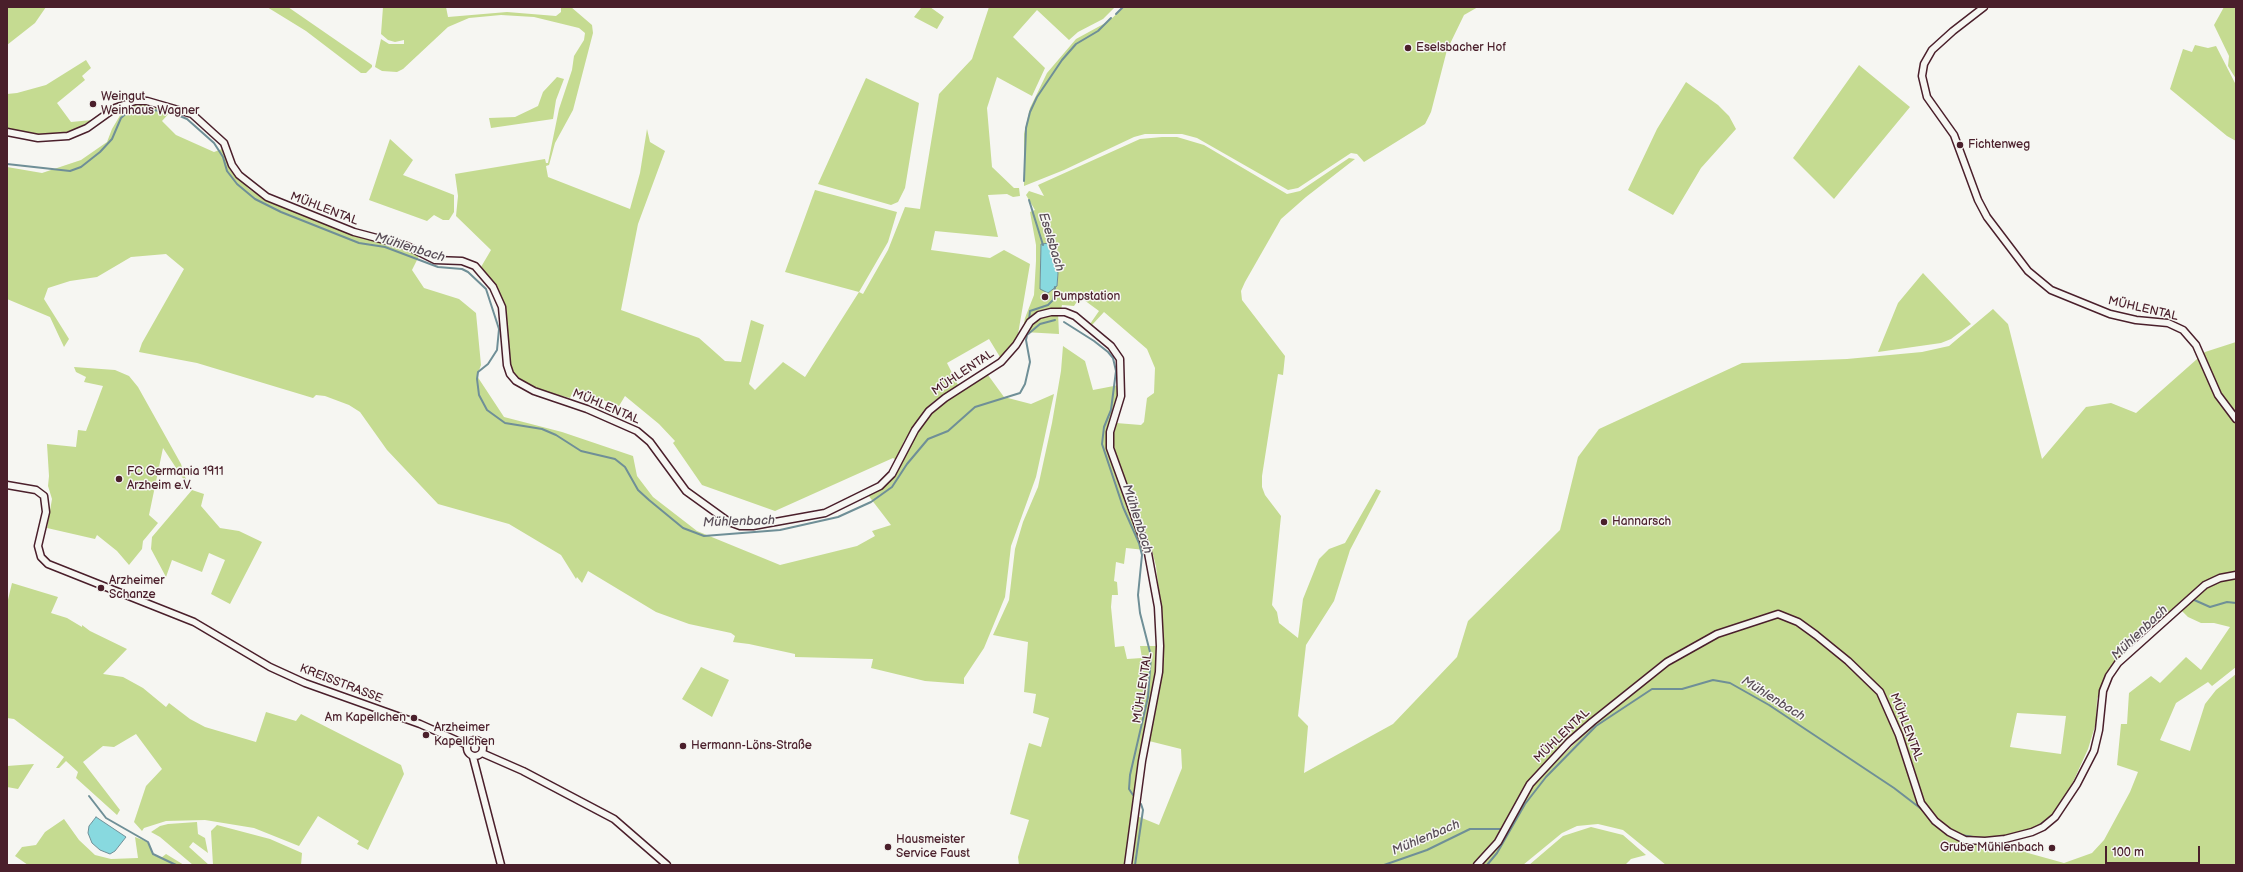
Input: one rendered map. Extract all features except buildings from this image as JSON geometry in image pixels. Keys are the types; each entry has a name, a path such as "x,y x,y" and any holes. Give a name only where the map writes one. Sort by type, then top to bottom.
{"street":[{"name":"MÜHLENTAL","path":"1984,7 1968,18 1932,50 1924,64 1922,84 1930,104 1954,135 1982,208 2028,271 2045,286 2071,300 2124,317 2168,323 2183,330 2196,345 2218,395 2236,419"},
{"name":"MÜHLENTAL","path":"7,132 38,138 68,136 87,128 115,108 135,100 147,101 192,114 224,143 234,168 243,178 267,197 354,232 407,246 435,260 462,261 475,266 488,280 499,300 504,316 507,365 510,374 516,381 534,391 587,408 638,431 650,442 686,491 729,522 740,526 753,526 825,513 880,486 892,474 915,430 929,411 945,398 1001,362 1016,345 1030,322 1039,316 1051,312 1066,312 1075,316 1111,346 1120,359 1121,396 1111,427 1110,448 1148,553 1158,607 1160,646 1159,672 1140,768 1128,865"},
{"name":"KREISSTRASSE","path":"7,485 36,490 44,496 46,506 39,542 40,554 48,564 159,607 213,632 270,667 305,683 420,724 467,745 471,741 479,741 483,746 482,753 523,770 614,819 667,865"},
{"name":"MÜHLENTAL","path":"1477,865 1498,842 1533,780 1569,742 1592,722 1667,662 1717,634 1778,614 1794,619 1816,635 1848,661 1880,692 1899,735 1921,803 1935,821 1949,832 1965,840 1985,841 2005,839 2032,832 2043,827 2054,817 2077,784 2094,751 2099,730 2103,691 2109,676 2118,663 2204,585 2220,578 2236,575"},
{"path":"467,745 468,752 473,757 500,865"},
{"path":"473,757 482,753"}],"green space":[{"path":"7,7 46,7 35,23 7,45"},
{"path":"267,7 288,7 372,65 372,67 366,73 361,73 306,31"},
{"path":"383,7 446,7 448,17 507,12 556,16 561,12 561,7 571,7 592,25 593,33 573,110 555,143 549,165 546,166 548,177 630,209 640,173 647,129 650,142 665,151 638,224 621,310 699,338 725,361 741,362 751,320 764,325 749,384 755,390 783,362 805,377 859,292 863,294 888,250 905,207 920,209 939,94 972,59 989,7 1115,7 1103,19 1078,32 1069,40 1037,10 1013,37 1045,68 1032,96 997,77 987,108 992,167 1014,188 1019,188 1020,196 1013,197 1007,194 988,195 998,237 935,231 931,250 990,258 1004,250 1030,264 1017,340 1000,357 989,339 947,363 958,385 933,402 924,411 904,441 896,460 893,458 775,511 702,485 673,443 675,441 659,424 625,396 619,406 574,389 570,398 539,390 514,375 511,367 504,306 495,285 481,267 491,250 456,216 458,196 455,174 545,159 546,163 548,163 559,109 572,70 574,56 584,40 585,33 579,28 534,17 501,15 469,18 448,27 403,69 397,72 382,71 375,67 381,39 389,44 404,44 404,40 395,42 388,40 381,34"},
{"path":"930,7 944,17 937,29 914,17 921,8"},
{"path":"1124,7 1478,7 1464,15 1447,50 1431,112 1425,124 1364,162 1357,154 1351,153 1298,188 1288,190 1197,138 1182,134 1145,134 1134,137 1064,170 1024,186 1024,134 1030,108 1047,73 1076,39 1109,21"},
{"path":"2224,7 2236,7 2236,79 2228,66 2229,56 2214,25"},
{"path":"2195,45 2208,48 2216,46 2236,85 2236,141 2227,136 2170,89 2183,49 2192,52"},
{"path":"86,60 91,68 82,76 85,80 57,103 71,122 92,120 74,130 55,135 35,134 7,129 7,94 17,93 46,85"},
{"path":"1859,65 1910,107 1834,199 1793,158"},
{"path":"557,77 564,79 556,100 553,119 491,128 489,118 515,117 538,106 543,92"},
{"path":"866,78 919,103 905,188 898,202 891,205 818,184"},
{"path":"1686,82 1718,105 1729,116 1736,129 1701,168 1673,215 1628,190 1657,129"},
{"path":"137,103 172,110 162,121 176,135 214,152 225,148 238,177 249,189 260,196 345,231 403,247 420,254 412,270 424,288 459,299 476,313 481,365 477,376 504,417 562,432 633,456 637,476 653,497 697,531 780,565 857,546 875,536 872,531 891,525 868,495 892,480 920,427 933,410 946,400 988,375 1004,397 1031,404 1054,394 1036,477 1011,546 1005,597 984,648 964,678 964,684 925,681 871,668 873,659 795,657 795,654 733,642 735,636 731,633 689,624 656,612 588,571 582,583 577,577 576,579 561,555 509,524 438,504 387,450 360,412 349,405 325,396 316,395 313,398 197,363 139,352 142,343 184,269 166,254 131,257 97,277 70,281 48,288 44,299 69,339 64,347 50,317 7,299 7,167 42,173 81,160 107,142 112,129 125,107"},
{"path":"1177,137 1204,145 1287,194 1300,191 1349,158 1355,159 1306,197 1281,219 1241,291 1242,300 1285,356 1283,375 1278,374 1262,476 1262,487 1265,495 1281,516 1272,605 1277,612 1279,623 1298,638 1303,599 1319,559 1329,549 1345,543 1376,489 1381,491 1350,550 1334,601 1306,645 1298,716 1308,726 1304,773 1393,724 1457,657 1468,621 1560,530 1578,457 1599,429 1742,363 1847,359 1922,352 1949,346 1993,309 2008,324 2042,459 2086,407 2111,403 2136,413 2205,352 2236,342 2236,667 2212,686 2208,682 2176,703 2160,740 2190,751 2205,704 2216,690 2236,674 2236,865 1666,865 1623,830 1598,824 1577,826 1562,833 1523,865 1482,865 1500,842 1533,785 1596,722 1663,668 1718,636 1778,617 1795,623 1815,636 1847,662 1879,695 1896,736 1920,806 1948,833 1965,841 1985,843 2006,840 2007,845 2028,853 2064,863 2092,853 2104,840 2130,792 2138,772 2117,765 2121,724 2127,724 2129,693 2151,676 2160,683 2186,657 2201,670 2230,627 2214,623 2201,623 2188,617 2177,606 2133,644 2110,668 2097,699 2096,723 2088,749 2073,782 2054,816 2043,826 2019,835 1985,840 1965,838 1950,831 1936,820 1924,804 1901,733 1883,692 1849,659 1818,634 1797,619 1777,612 1715,633 1659,663 1570,737 1528,782 1496,841 1473,865 1131,865 1137,816 1159,825 1182,768 1181,749 1149,741 1162,662 1163,630 1156,566 1151,547 1118,460 1112,439 1116,423 1141,425 1144,422 1147,398 1154,393 1155,368 1147,349 1104,312 1092,325 1090,324 1099,311 1080,297 1074,306 1062,305 1061,310 1051,310 1038,313 1032,317 1023,329 1025,318 1034,295 1036,261 1036,245 1030,212 1035,210 1026,195 1029,191 1044,196 1038,185 1140,139","holes":["1050,243 1058,273 1057,286 1048,293 1040,288 1041,244","2017,713 2066,716 2061,754 2010,747"]},
{"path":"390,139 413,160 403,175 454,195 454,212 449,220 443,220 434,215 427,221 369,200"},
{"path":"815,190 897,212 888,242 859,292 785,272"},
{"path":"1923,273 1971,324 1951,339 1941,343 1878,352 1898,303"},
{"path":"1058,313 1059,334 1024,332 1026,327 1040,317"},
{"path":"1063,346 1085,361 1093,390 1119,385 1119,398 1106,434 1107,445 1145,550 1126,548 1124,564 1116,562 1114,581 1117,582 1118,595 1112,595 1111,607 1115,647 1124,646 1127,659 1142,658 1140,646 1156,646 1155,684 1126,865 1019,865 1018,857 1029,820 1010,814 1029,743 1041,747 1049,718 1033,713 1036,694 1024,692 1028,642 993,635 1009,600 1015,549 1023,522 1038,487 1052,423 1061,371"},
{"path":"74,367 115,370 129,376 138,387 181,464 188,486 163,448 149,515 158,523 143,541 142,549 129,565 117,551 97,535 95,539 47,528 52,499 48,486 49,476 47,444 76,447 78,430 86,431 103,386 84,382 86,377 76,372"},
{"path":"192,490 204,494 201,506 220,528 239,531 262,542 230,604 211,594 225,560 209,553 202,572 172,560 166,577 151,549 152,537"},
{"path":"12,583 58,597 51,613 67,618 82,627 82,625 90,631 127,649 103,674 123,677 143,688 166,707 169,703 190,719 205,727 256,742 266,712 296,721 301,714 401,765 404,774 368,850 357,844 359,841 318,816 299,846 254,828 205,820 166,821 144,828 142,831 134,822 146,786 162,769 136,734 114,747 103,746 83,762 120,810 117,815 76,778 78,772 66,761 59,768 56,768 64,757 14,719 7,718 7,604"},
{"path":"701,667 729,680 712,717 682,699"},
{"path":"34,764 18,789 7,787 7,766"},
{"path":"64,819 79,840 95,855 111,859 138,858 135,837 148,842 153,855 161,858 166,854 184,865 28,865 15,856 22,847 36,845 45,832"},
{"path":"197,822 198,834 205,838 208,853 193,842 189,847 209,865 193,865 160,837 151,832 160,826 168,824"},
{"path":"217,825 270,839 302,853 301,865 213,865 211,831"},
{"path":"1591,827 1623,835 1646,855 1631,859 1625,865 1529,865 1563,836"}],"water":[{"path":"1050,243 1058,273 1057,286 1048,293 1040,289 1041,244"},
{"path":"96,817 126,837 115,851 110,854 100,850 92,843 88,833 89,826"}],"waterway":[{"name":"Eselsbach","path":"1116,14 1123,7"},
{"name":"Eselsbach","path":"1024,181 1026,128 1030,112 1037,97 1062,60 1076,44 1098,31 1111,18"},
{"name":"Mühlenbach","path":"7,164 70,171 81,167 100,152 112,139 121,118 129,111 154,110 175,114 187,119 214,143 223,157 227,171 237,184 255,199 281,212 359,243 385,247 438,267 462,269 468,272 486,289 499,329 497,350 488,364 478,372 477,379 479,395 487,410 505,423 542,429 556,435 581,451 615,459 625,467 638,490 649,500 683,528 704,536 780,530 838,517 871,502 892,487 907,464 928,439 948,431 975,407 1020,393 1025,384 1030,362 1026,340 1027,335 1040,324 1055,320"},
{"name":"Eselsbach","path":"1029,200 1043,245"},
{"name":"Eselsbach","path":"1029,320 1030,311 1048,305 1053,300 1055,287"},
{"name":"Mühlenbach","path":"1064,322 1094,341 1108,352 1113,358 1116,371 1111,410 1104,427 1102,444 1123,507 1139,543 1142,555 1138,595 1140,613 1151,656 1148,697 1130,775 1129,789 1133,795"},
{"name":"Mühlenbach","path":"2192,599 2210,607 2227,602 2236,603"},
{"name":"Mühlenbach","path":"1487,865 1497,853 1525,804 1546,777 1596,726 1652,689 1682,689 1713,680 1730,683 1769,705 1894,788 1924,811"},
{"path":"89,796 106,818 148,842 153,854 176,865"},
{"name":"Mühlenbach","path":"1135,865 1143,810 1141,804"},
{"name":"Mühlenbach","path":"2037,827 2045,821"},
{"name":"Mühlenbach","path":"1384,865 1427,850 1470,829 1500,829"},
{"name":"Mühlenbach","path":"1961,835 1973,837"}],"place":[{"name":"Eselsbacher Hof","path":"1408,48"},
{"name":"Weingut Weinhaus Wagner","path":"93,104"},
{"name":"Fichtenweg","path":"1960,145"},
{"name":"Pumpstation","path":"1045,297"},
{"name":"FC Germania 1911 Arzheim e.V.","path":"119,479"},
{"name":"Hannarsch","path":"1604,522"},
{"name":"Arzheimer Schanze","path":"101,588"},
{"name":"Am Kapellchen","path":"414,718"},
{"name":"Arzheimer Kapellchen","path":"426,735"},
{"name":"Hermann-Löns-Straße","path":"683,746"},
{"name":"Hausmeister Service Faust","path":"888,847"},
{"name":"Grube Mühlenbach","path":"2052,848"}]}
